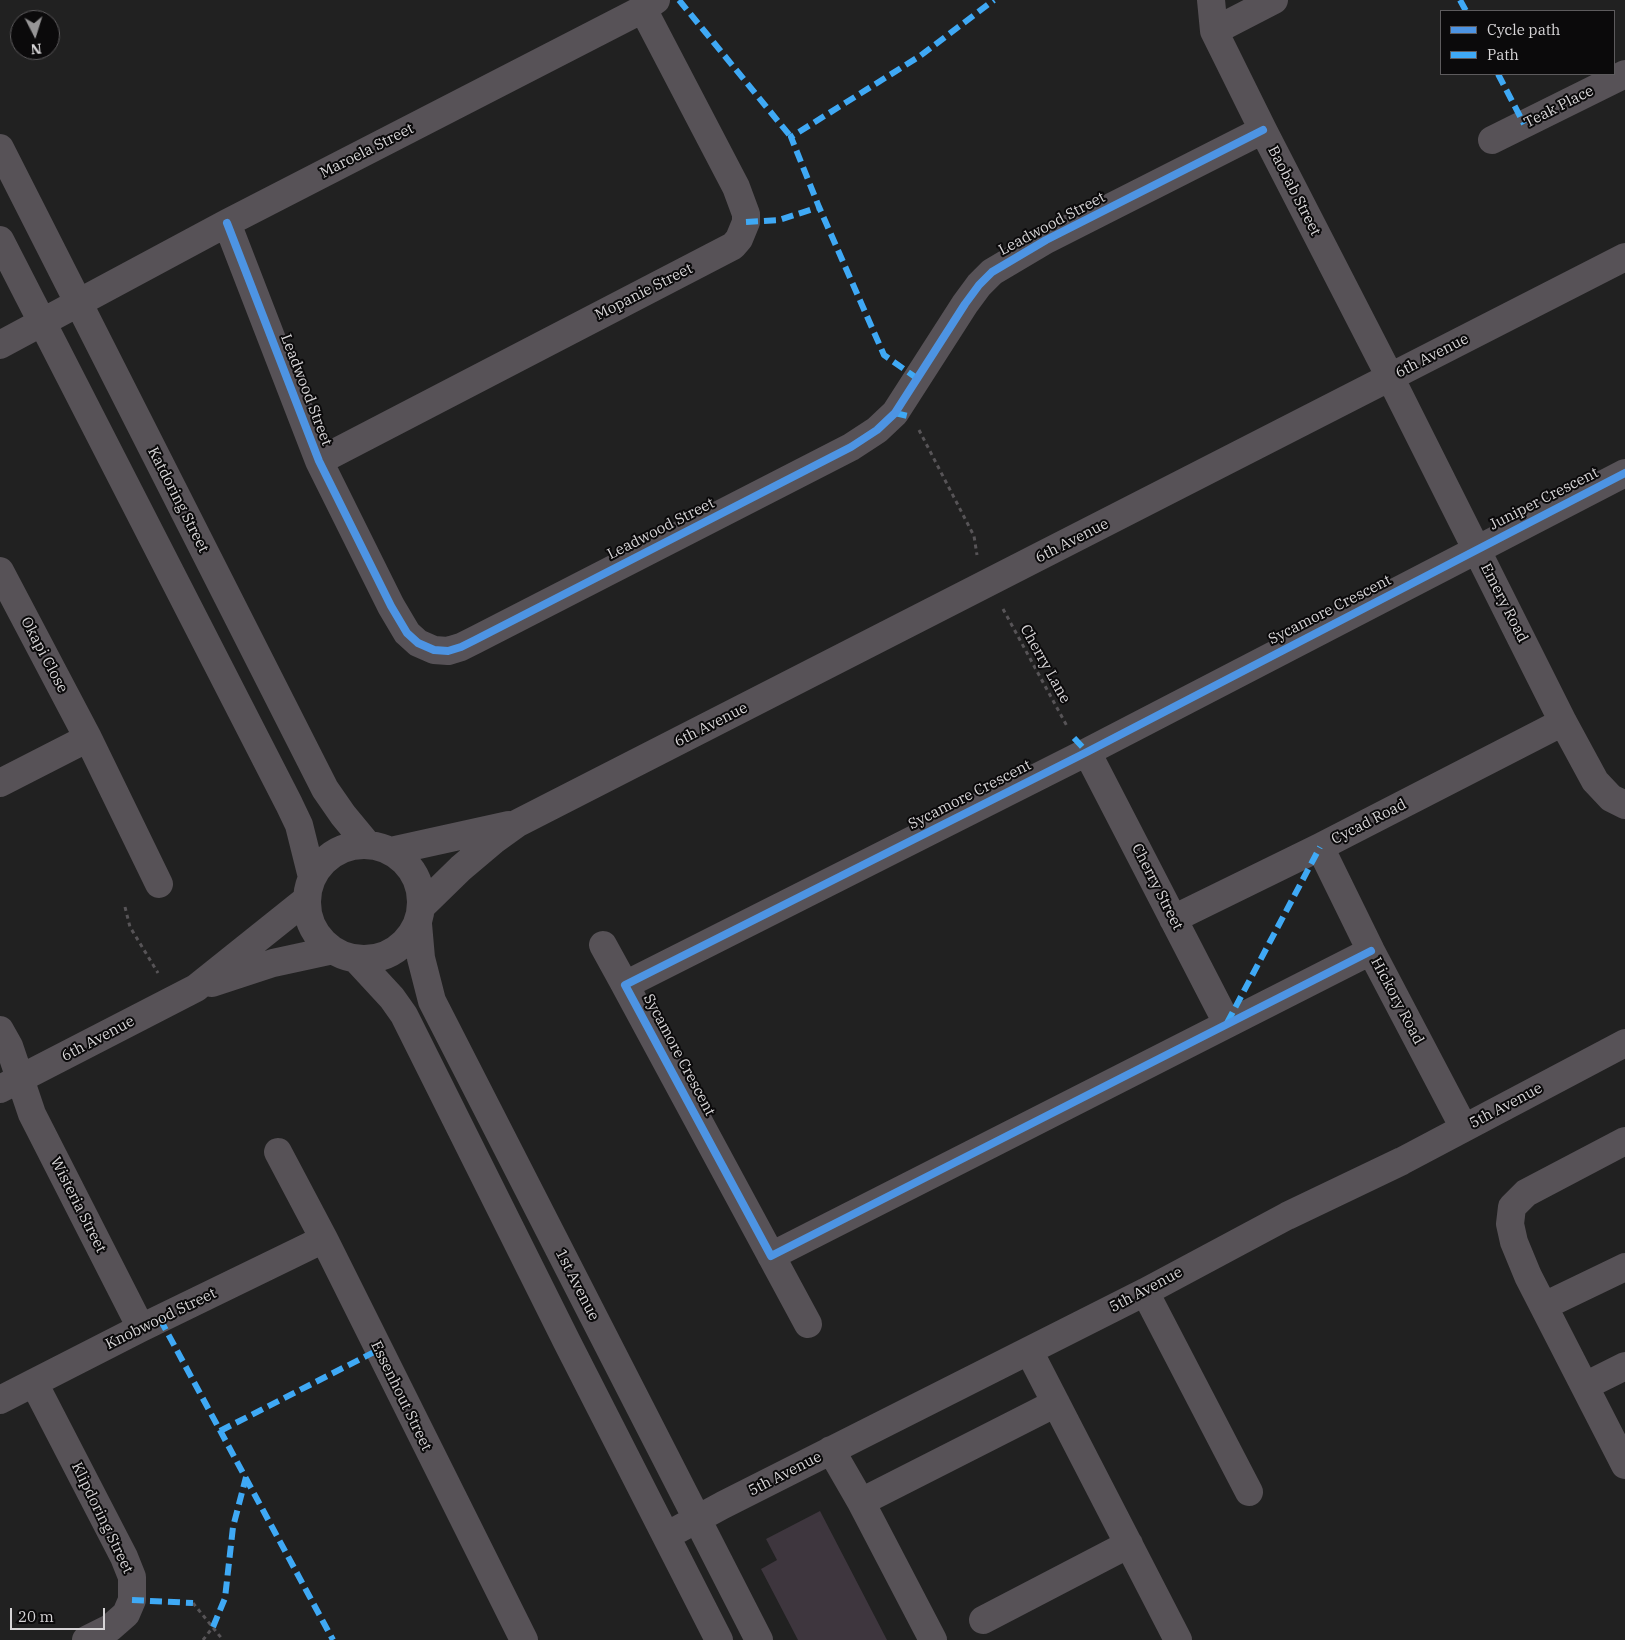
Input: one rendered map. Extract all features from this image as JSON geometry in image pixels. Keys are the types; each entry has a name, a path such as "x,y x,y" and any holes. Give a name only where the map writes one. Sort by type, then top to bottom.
{"street":[{"name":"Baobab Street","path":"1211,0 1214,31 1390,377"},
{"path":"1214,31 1274,0"},
{"name":"Maroela Street","path":"0,345 227,223 650,5"},
{"name":"Mopanie Street","path":"319,461 733,246 740,239 746,222 746,214 736,186 650,5"},
{"name":"Teak Place","path":"1492,140 1625,74"},
{"name":"Leadwood Street","path":"227,223 319,461 391,606 407,633 418,643 434,650 448,651 461,647 842,452 877,430 895,413 965,304 979,285 992,272 1046,240 1263,130"},
{"name":"Katdoring Street","path":"0,148 325,789 343,816 379,848"},
{"path":"0,240 299,825 309,888 307,909 311,925 320,939 344,954 392,998 404,1015 567,1342 719,1640"},
{"name":"6th Avenue","path":"419,915 461,868 518,823 1625,257"},
{"name":"Emery Road","path":"1390,377 1563,722 1595,781 1618,801"},
{"name":"Juniper Crescent","path":"1477,550 1625,473"},
{"name":"Sycamore Crescent","path":"808,1324 625,985 1086,752 1477,550"},
{"name":"Okapi Close","path":"0,571 88,738 159,884"},
{"name":"Cycad Road","path":"1173,919 1320,847 1563,722"},
{"path":"0,783 88,738"},
{"name":"Cherry Street","path":"1086,752 1227,1023"},
{"name":"6th Avenue","path":"379,848 518,823"},
{"path":"309,888 322,863 335,852 351,846 379,848 405,862 415,875 420,891 419,915 409,938 396,949 373,959 344,954"},
{"name":"Hickory Road","path":"1320,847 1371,951 1464,1128"},
{"name":"6th Avenue","path":"196,988 309,888"},
{"name":"1st Avenue","path":"419,915 420,958 432,1001 759,1640"},
{"path":"603,945 625,985"},
{"path":"771,1256 1371,951"},
{"name":"6th Avenue","path":"10,1084 196,988 273,963 344,954"},
{"name":"Wisteria Street","path":"0,1030 9,1046 10,1084 32,1114 142,1328"},
{"name":"5th Avenue","path":"666,1536 698,1521 723,1505 1145,1292 1287,1216 1402,1161 1625,1043"},
{"path":"1625,1141 1526,1194 1512,1207 1510,1224 1514,1242 1544,1306 1625,1465"},
{"name":"Essenhout Street","path":"278,1152 324,1239 524,1640"},
{"name":"Knobwood Street","path":"0,1400 324,1239"},
{"path":"1544,1306 1625,1267"},
{"path":"1145,1292 1249,1492"},
{"path":"1029,1351 1178,1640"},
{"path":"1585,1386 1625,1366"},
{"name":"Klipdoring Street","path":"34,1383 124,1557 132,1577 132,1600 126,1614 110,1628 86,1640"},
{"path":"861,1502 1056,1403"},
{"path":"831,1450 861,1502 933,1640"},
{"path":"983,1620 1129,1544"}],"path":[{"path":"917,426 974,536 978,563"},
{"path":"125,907 130,927 160,976"},
{"path":"193,1603 223,1640"},
{"path":"203,1640 213,1627"}],"building":[{"path":"820,1511 887,1640 798,1640 761,1569 777,1560 766,1539"}],"marked path":[{"path":"679,0 791,137"},
{"path":"918,379 884,355 819,207 791,137 920,56 994,0"},
{"path":"1460,0 1465,10"},
{"path":"1499,75 1524,124"},
{"path":"746,222 779,220 819,207"},
{"path":"895,413 912,417"},
{"path":"1074,738 1087,752"},
{"path":"1227,1023 1320,847"},
{"path":"160,1319 333,1640"},
{"path":"220,1431 378,1350"},
{"path":"213,1627 225,1598 233,1527 246,1477"},
{"path":"132,1600 193,1603"}],"cycle path":[{"path":"227,223 319,461 391,606 407,633 418,643 434,650 448,651 475,640 851,447 877,430 895,413 965,304 979,285 992,272 1046,240 1263,130"},
{"path":"1371,951 771,1256 625,985 1087,752 1625,473"}]}
